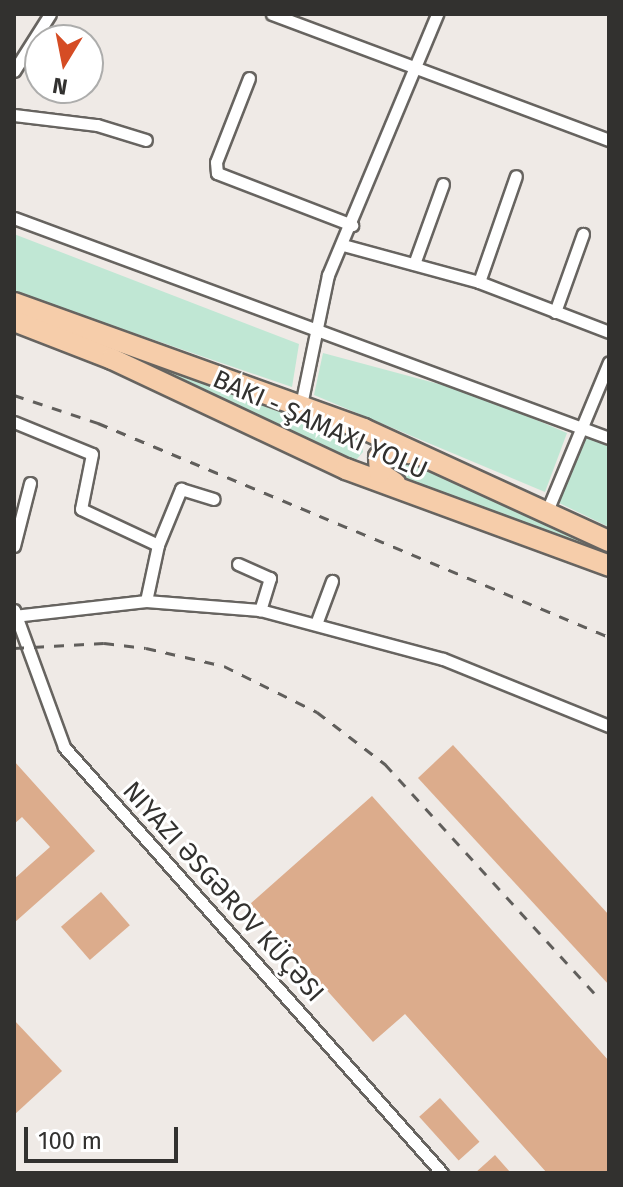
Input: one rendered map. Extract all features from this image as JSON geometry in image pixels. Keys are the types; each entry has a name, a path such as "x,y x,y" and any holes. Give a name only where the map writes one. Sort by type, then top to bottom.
{"highway":[{"path":"14,303 309,408 461,471 609,541"},
{"path":"14,321 112,359 303,449 443,506 609,566"},
{"path":"303,449 355,465 370,454 366,439 309,408"},
{"path":"443,506 384,477 379,457 395,448 461,471"}],"street":[{"path":"14,71 50,14"},
{"path":"272,14 609,140"},
{"path":"309,408 314,332 325,283 352,225 437,14"},
{"path":"249,78 216,162 217,173 352,225"},
{"path":"14,115 97,125 146,140"},
{"path":"479,282 516,176"},
{"path":"414,264 443,184"},
{"path":"14,218 314,332 609,438"},
{"path":"555,312 583,234"},
{"path":"343,245 479,282 609,332"},
{"path":"547,511 609,362"},
{"path":"14,422 92,454 81,509 158,545"},
{"path":"14,546 30,483"},
{"path":"146,601 158,545 181,489 213,499"},
{"path":"238,564 270,578 260,610"},
{"path":"316,624 332,581"},
{"path":"15,614 146,601 260,610 458,664 609,726"},
{"name":"NIYAZI ƏSGƏROV KÜÇƏSI","path":"15,614 64,747 212,908 442,1173"}],"green space":[{"path":"14,234 299,344 292,387 14,292"},
{"path":"73,333 351,435 362,442 363,452 356,460 342,457"},
{"path":"323,353 476,394 567,433 545,492 314,395"},
{"path":"584,437 609,446 609,527 557,502"},
{"path":"405,456 609,551 609,556 386,472 387,457"}],"building":[{"path":"453,745 609,915 609,985 418,778"},
{"path":"14,761 95,851 14,923 14,879 50,847 22,817 14,824"},
{"path":"372,796 609,1061 609,1173 547,1173 405,1014 373,1042 250,904"},
{"path":"101,892 130,925 90,960 61,927"},
{"path":"14,1020 62,1071 14,1115"},
{"path":"440,1098 479,1142 459,1161 419,1117"},
{"path":"495,1155 511,1173 475,1173"}],"railway":[{"path":"14,395 98,423 609,637"},
{"path":"14,648 104,643 146,648 224,666 317,712 385,764 598,997"}]}
